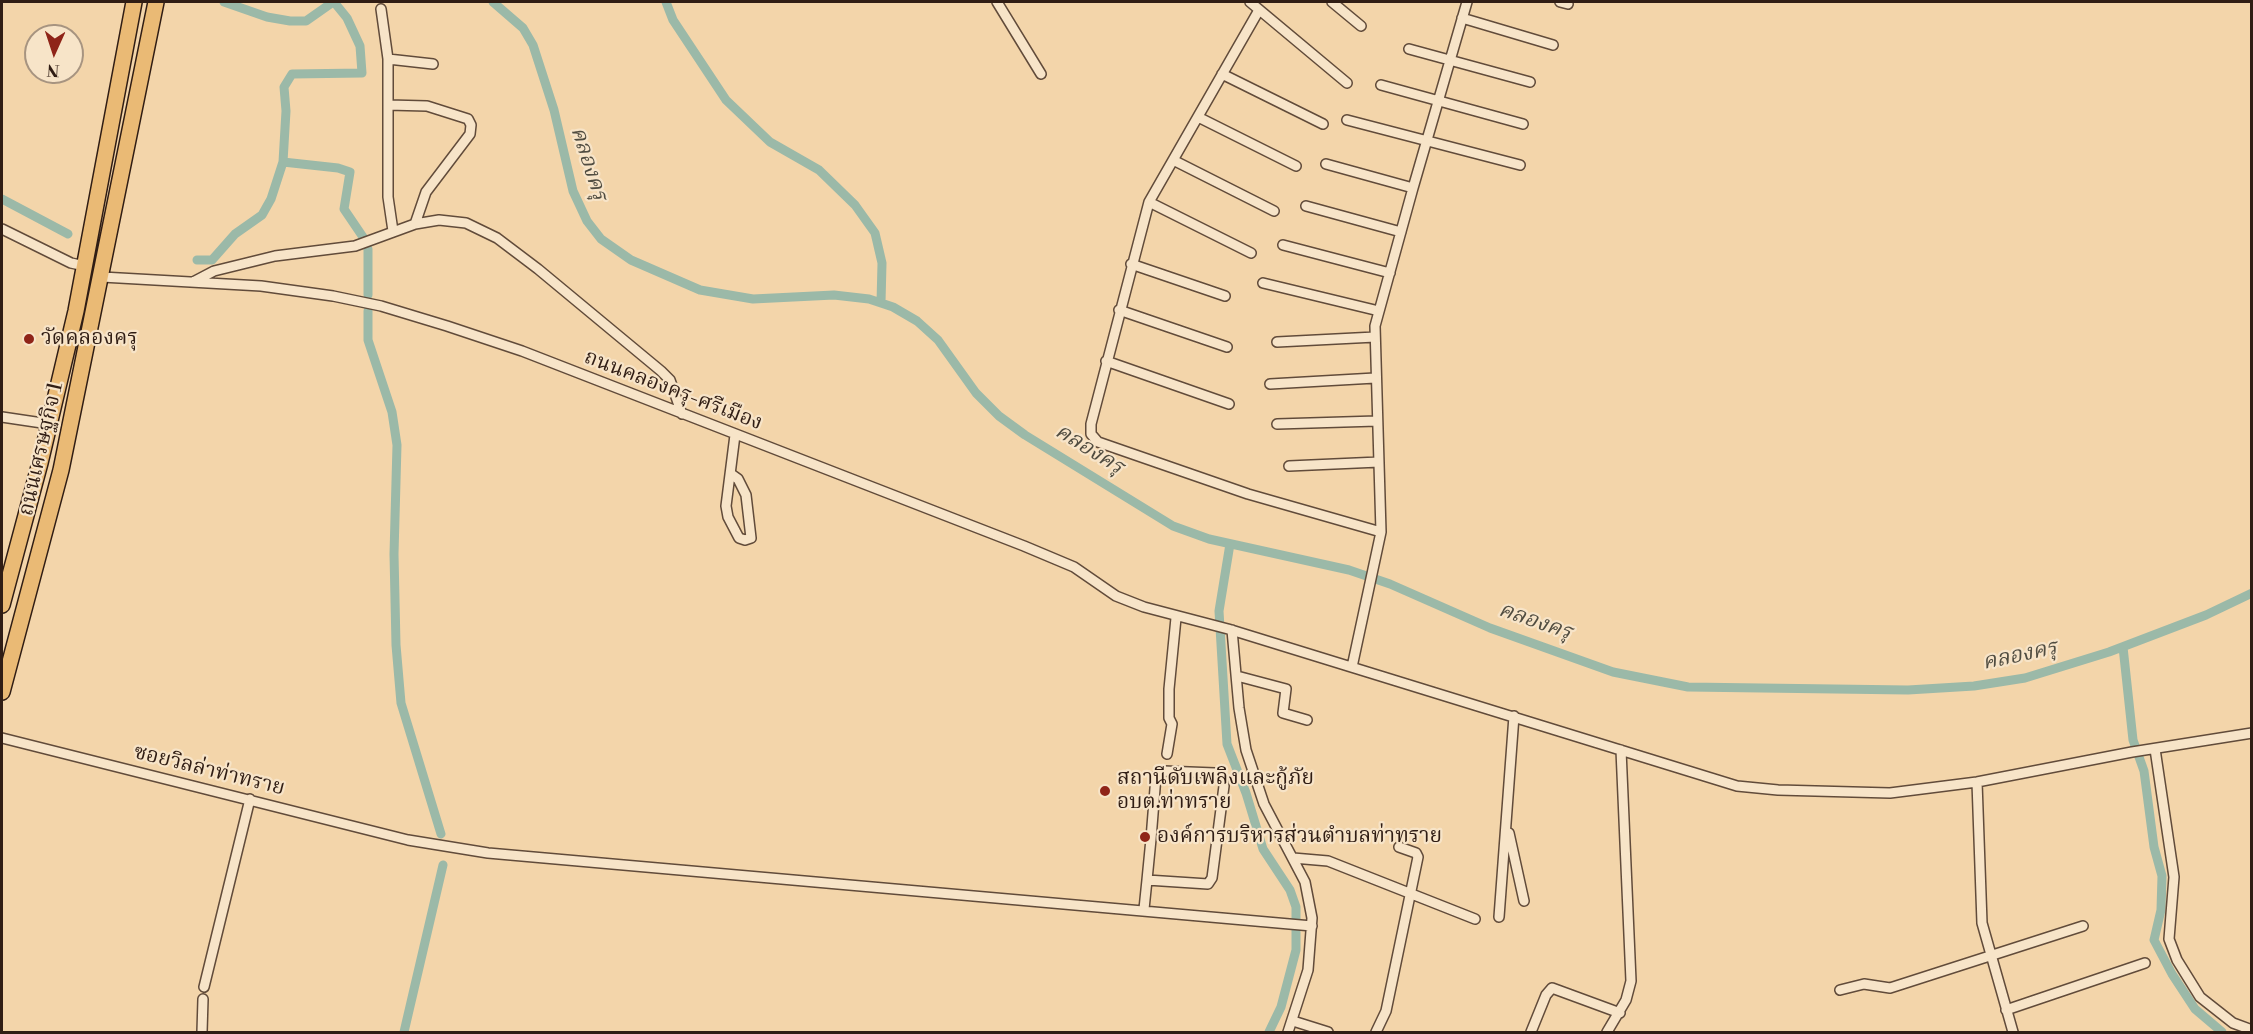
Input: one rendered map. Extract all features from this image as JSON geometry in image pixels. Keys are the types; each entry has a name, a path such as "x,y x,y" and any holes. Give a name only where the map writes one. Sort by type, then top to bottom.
{"main road":[{"name":"ถนนเศรษฐกิจ 1","path":"2,605 49,424 85,266 134,2"},
{"name":"ถนนเศรษฐกิจ 1","path":"2,692 4,677 61,470 156,2"}],"street":[{"path":"997,2 1041,74"},
{"path":"1250,2 1347,83"},
{"path":"1332,2 1361,27"},
{"path":"1352,667 1381,532 1375,378 1375,337 1379,311 1467,2"},
{"path":"381,9 388,59 388,197 393,231"},
{"path":"1259,10 1149,202 1090,424 1091,434 1098,442 1248,494 1381,532"},
{"path":"1462,18 1553,45"},
{"path":"1409,49 1530,82"},
{"path":"388,59 433,64"},
{"path":"1222,74 1323,124"},
{"path":"1381,85 1523,124"},
{"path":"388,105 427,106 468,119 471,125 471,134 426,192 415,224"},
{"path":"1198,117 1296,166"},
{"path":"1347,120 1520,165"},
{"path":"1173,160 1274,211"},
{"path":"1326,164 1413,188"},
{"path":"1149,202 1251,253"},
{"path":"1306,206 1401,232"},
{"path":"192,282 214,271 246,262 355,246 415,224 439,220 466,223 497,238 661,370 670,380 682,414"},
{"path":"2,229 71,263 85,266"},
{"path":"1283,244 1390,273"},
{"path":"1131,264 1225,296"},
{"name":"ถนนคลองครุ-ศรีเมือง","path":"102,277 261,286 333,296 381,306 522,351 1064,563 1116,596 1176,618 1230,629 1719,782 1770,789 1890,794 1977,782 2132,752 2252,733"},
{"path":"1263,284 1379,311"},
{"path":"1119,310 1227,347"},
{"path":"1276,342 1375,337"},
{"path":"1106,361 1229,404"},
{"path":"1270,384 1375,378"},
{"path":"2,417 49,424"},
{"path":"1277,424 1377,421"},
{"path":"731,474 738,479 746,495 751,538 745,540 740,538 728,517 726,506 735,435"},
{"path":"1289,466 1379,462"},
{"path":"1167,754 1172,724 1169,718 1169,689 1176,618"},
{"path":"1230,629 1246,750 1264,804 1307,890 1311,954 1288,1032"},
{"path":"1237,676 1286,689 1283,713 1307,720"},
{"path":"1499,917 1514,716"},
{"name":"ซอยวิลล่าท่าทราย","path":"2,738 408,840 488,853 1144,909 1309,926"},
{"path":"2155,749 2174,877 2169,939 2177,960 2200,997 2233,1023 2252,1030"},
{"path":"1607,1032 1620,1013 1631,981 1620,750"},
{"path":"1144,909 1156,776 1164,771 1215,773 1222,778 1224,786 1212,878 1208,884 1147,880"},
{"path":"1977,782 1982,923 2013,1032"},
{"path":"204,987 250,799"},
{"path":"1507,826 1524,901"},
{"path":"1376,1032 1386,1011 1418,855 1399,847"},
{"path":"1293,858 1328,861 1475,919"},
{"path":"1840,990 1864,984 1890,988 2083,926"},
{"path":"2006,1010 2145,963"},
{"path":"1532,1032 1546,995 1552,988 1620,1013"},
{"path":"202,1032 203,999"},
{"path":"1293,1021 1328,1032"}],"waterway":[{"name":"คลองครุ","path":"224,2 267,17 290,21 306,21 333,2"},
{"path":"197,260 212,260 235,234 262,215 271,199 283,162 286,111 284,87 292,74 362,73 360,46 347,18 334,2"},
{"name":"คลองครุ","path":"493,2 523,28 533,45 554,110 573,191 587,221 601,239 631,260 700,290 753,299 834,295 869,299 893,307 917,321 938,340 976,393 999,416 1025,435 1173,526 1209,539 1349,570 1390,584 1490,628 1613,672 1688,687 1908,690 1974,686 2025,678 2109,652 2206,615 2252,593"},
{"name":"คลองครุ","path":"666,2 673,20 726,100 770,142 819,170 855,205 875,233 882,263 881,303"},
{"path":"283,162 338,168 350,172 344,209 365,240"},
{"path":"2,199 68,234"},
{"path":"368,249 368,295"},
{"path":"368,311 368,340 392,412 397,445 394,554 396,645 401,703 441,834"},
{"path":"1230,544 1219,611 1227,744 1246,793 1263,849 1290,890 1296,907 1296,950 1281,1007 1269,1032"},
{"path":"2123,647 2133,740 2144,771 2154,847 2162,876 2161,910 2154,940 2172,974 2195,1009 2222,1032"},
{"path":"404,1032 443,865"}],"place":[{"name":"วัดคลองครุ","path":"29,339"},
{"name":"สถานีดับเพลิงและกู้ภัย อบต.ท่าทราย","path":"1105,791"},
{"name":"องค์การบริหารส่วนตำบลท่าทราย","path":"1145,837"}]}
